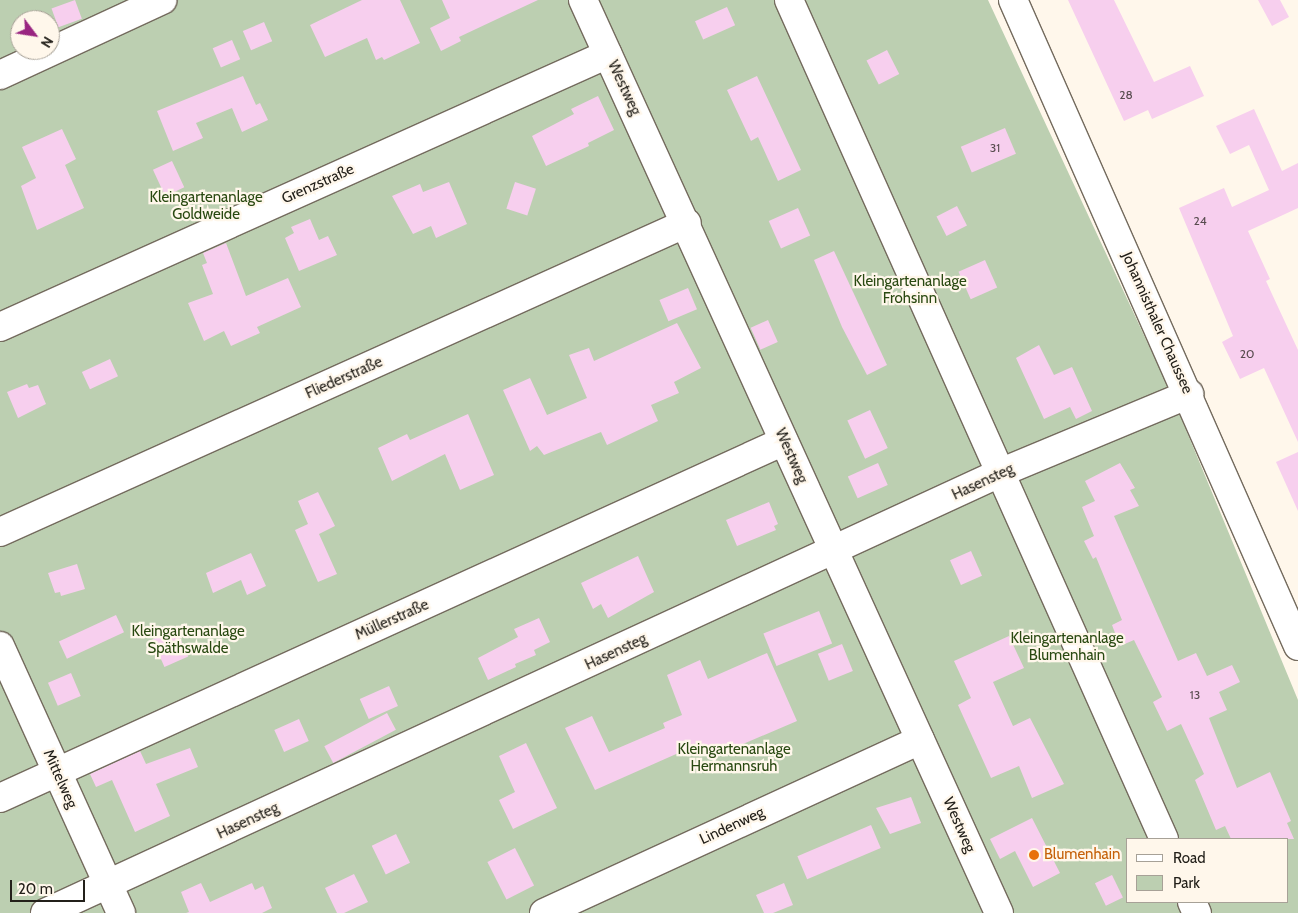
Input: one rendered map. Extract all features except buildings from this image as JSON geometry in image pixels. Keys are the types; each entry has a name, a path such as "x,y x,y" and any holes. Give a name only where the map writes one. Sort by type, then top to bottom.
{"street":[{"path":"0,75 162,0"},
{"name":"Westweg","path":"583,0 687,223 999,913"},
{"path":"789,0 1002,472 1164,838"},
{"name":"Johannisthaler Chaussee","path":"1013,0 1298,646"},
{"name":"Grenzstraße","path":"0,327 608,54"},
{"name":"Fliederstraße","path":"0,532 687,223"},
{"name":"Hasensteg","path":"45,913 835,552 1002,472 1188,394"},
{"name":"Müllerstraße","path":"0,798 784,441"},
{"name":"Mittelweg","path":"0,646 120,913"},
{"name":"Lindenweg","path":"544,913 920,740"}],"green space":[{"path":"0,0 988,0 1170,391 1298,700 1298,913 0,913"}],"place":[{"name":"Blumenhain","path":"1034,855"}],"park label":[{"name":"Kleingartenanlage Goldweide","path":"206,206"},
{"name":"Kleingartenanlage Frohsinn","path":"910,290"},
{"name":"Kleingartenanlage Späthswalde","path":"188,640"},
{"name":"Kleingartenanlage Blumenhain","path":"1067,646"},
{"name":"Kleingartenanlage Hermannsruh","path":"734,758"}]}
